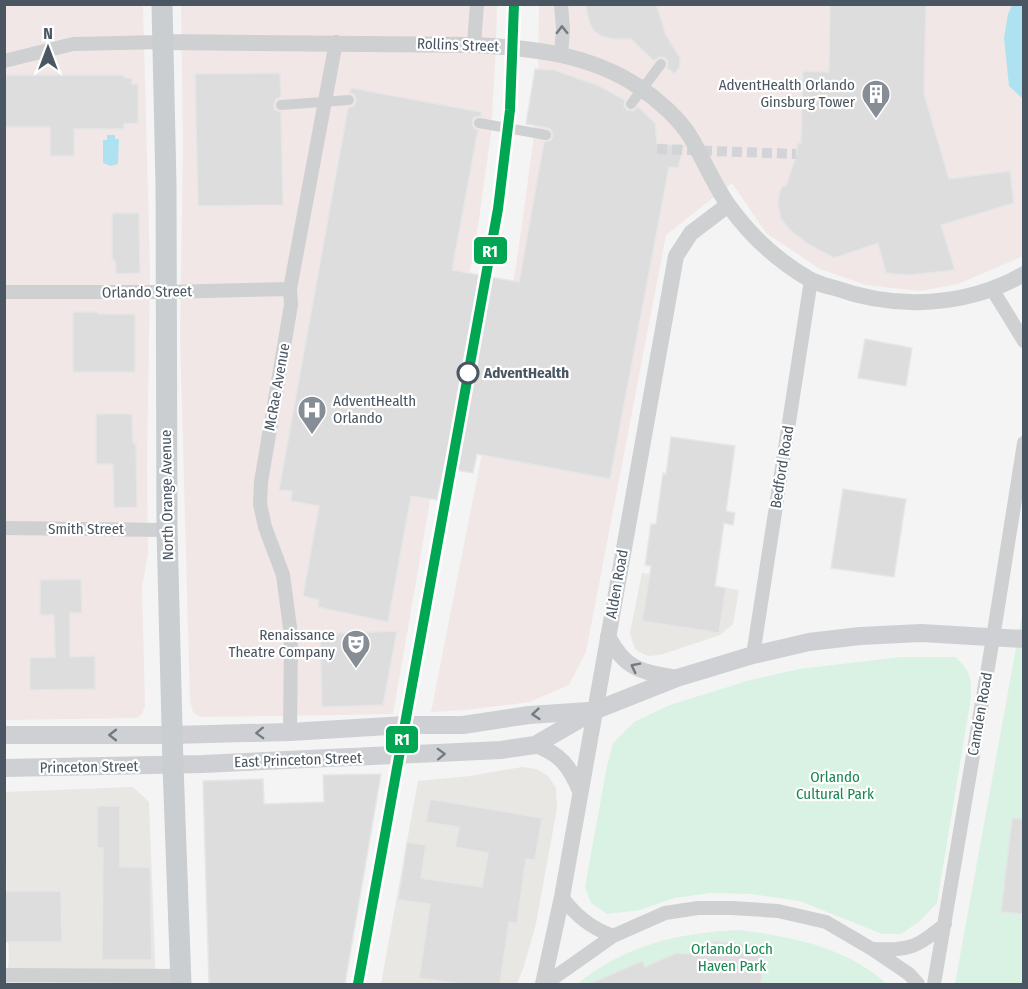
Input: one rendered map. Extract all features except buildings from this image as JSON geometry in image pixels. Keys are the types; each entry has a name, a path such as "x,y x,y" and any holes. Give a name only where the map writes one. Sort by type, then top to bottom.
{"main road":[{"name":"North Orange Avenue","path":"162,4 166,184 167,530 181,980"},
{"name":"East Princeton Street","path":"173,765 472,753 535,745 594,711 677,678 753,655 809,642 860,636 921,633 1023,639"},
{"name":"East Princeton Street","path":"993,638 1023,649"},
{"name":"East Princeton Street","path":"172,735 290,732 405,725 464,725 529,715 594,711"},
{"name":"Princeton Street","path":"4,735 172,735"},
{"name":"Princeton Street","path":"4,768 173,765"}],"street":[{"path":"474,45 477,4"},
{"path":"561,4 563,29 561,55"},
{"name":"Rollins Street","path":"4,60 73,44 163,42 474,45 513,47 579,58 640,87 668,112 689,135 728,205 757,240 811,280 857,296 885,301 922,302 960,299 992,289 1023,274"},
{"name":"McRae Avenue","path":"290,732 291,634 284,575 265,527 260,504 261,482 291,305 290,289 336,42"},
{"path":"631,104 660,64"},
{"path":"281,105 349,100"},
{"path":"479,123 546,135"},
{"name":"Alden Road","path":"544,984 562,897 676,256 692,233 728,205"},
{"name":"Bedford Road","path":"753,655 811,280"},
{"name":"Orlando Street","path":"4,292 290,289"},
{"path":"992,289 1023,341"},
{"name":"Camden Road","path":"934,984 993,638 1023,443"},
{"name":"Smith Street","path":"4,528 167,530"},
{"path":"608,636 614,649 625,662 640,671 677,678"},
{"path":"535,745 559,757 572,773 580,791"},
{"path":"562,897 571,910 585,922 613,936"},
{"path":"544,984 613,936 664,913 732,908 778,911 826,922 872,949 909,974 918,984"},
{"path":"872,949 898,951 912,947 945,924"},
{"path":"4,975 181,980"}],"shaded area":[{"path":"4,5 143,5 150,272 148,553 142,588 145,706 142,714 137,718 5,720"},
{"name":"AdventHealth Orlando","path":"181,5 497,5 491,134 478,226 393,714 200,717 193,712 190,701 180,335 183,143"},
{"path":"539,5 1012,5 1008,14 1023,99 1023,256 958,284 920,291 866,285 820,269 766,233 732,183 666,235 586,652 569,685 530,702 431,712 491,408 517,260 533,143 538,79"},
{"path":"642,573 739,590 733,624 720,635 660,655 648,656 641,653 635,649 630,633"},
{"path":"522,767 536,769 548,776 556,788 557,808 536,924 517,984 381,984 418,781 470,776"},
{"path":"133,787 149,802 156,984 6,984 9,959 6,865 4,864 4,792"}],"green space":[{"path":"1023,609 1023,984 955,984"},
{"name":"Orlando Cultural Park","path":"901,657 955,657 967,671 971,685 971,697 937,903 920,921 901,934 882,934 800,901 752,894 710,893 674,898 640,910 607,914 591,903 585,887 607,766 613,743 634,722 670,705 747,681 799,669"},
{"name":"Orlando Loch Haven Park","path":"739,930 799,940 836,952 871,971 887,984 577,984 614,960 653,944 694,934"}],"water":[{"path":"1012,5 1023,5 1023,99 1009,86 1004,38"},
{"path":"107,135 115,135 115,139 119,139 118,164 111,166 103,163 103,140 107,140"}],"tunnel":[{"path":"657,149 796,154"}],"transit line":[{"name":"R1","path":"358,984 498,209 510,110 514,4"}],"place":[{"name":"AdventHealth Orlando Ginsburg Tower","path":"876,120"},
{"name":"AdventHealth","path":"468,373"},
{"name":"AdventHealth Orlando","path":"312,436"},
{"name":"Renaissance Theatre Company","path":"356,670"}]}
